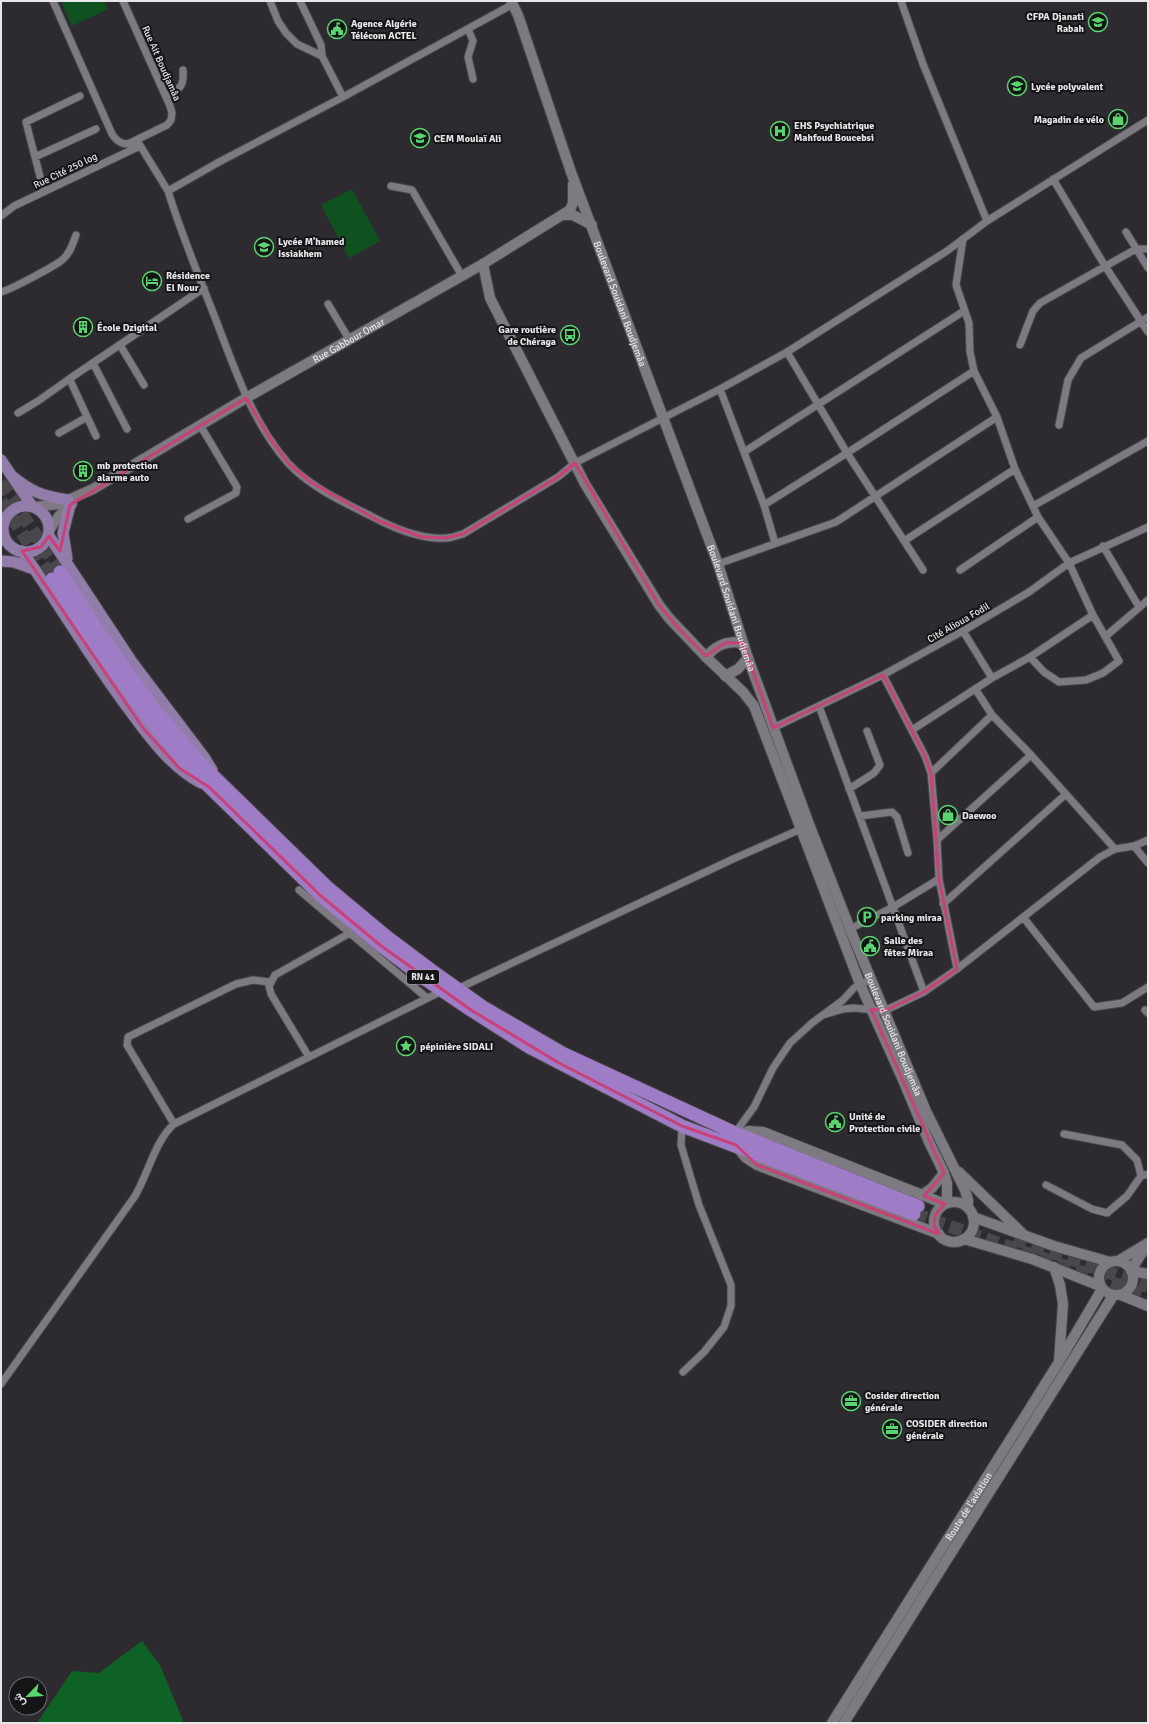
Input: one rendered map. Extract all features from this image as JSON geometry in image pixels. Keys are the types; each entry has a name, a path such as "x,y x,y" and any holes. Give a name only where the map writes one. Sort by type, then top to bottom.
{"highway":[{"name":"RN 41","path":"60,572 98,631 153,708 184,745 213,784 320,896 380,945 442,991 535,1050 682,1126 737,1138"},
{"name":"RN 41","path":"213,784 386,937 457,989 510,1023 564,1054 737,1138 918,1205"}],"main road":[{"name":"Boulevard Souidani Boudjemâa","path":"512,3 518,15 571,172 718,564 748,658 773,728 850,929 933,1125 967,1195 970,1213"},
{"path":"564,215 570,210 573,203 571,172"},
{"path":"564,215 573,215 592,225"},
{"name":"Rue Gabbour Omar","path":"50,533 58,516 69,503 246,398 483,264 564,215"},
{"name":"Boulevard Souidani Boudjemâa","path":"483,264 490,298 585,484 659,605 669,618 706,657 743,692 754,706 860,984 929,1142 944,1172 947,1183 946,1204"},
{"path":"1,460 33,506 46,518 60,572"},
{"path":"12,476 25,487 39,494 69,503 63,533 60,572"},
{"name":"Rue Gabbour Omar","path":"33,506 50,506 69,503"},
{"path":"33,506 17,508 6,518 2,526 5,536 34,569 111,685 143,728 178,768 213,784"},
{"path":"1,549 35,550 41,547 50,533"},
{"path":"1,561 14,562 34,569"},
{"path":"706,657 714,648 725,643 743,643"},
{"path":"725,676 738,669 748,658"},
{"path":"737,1138 745,1157 757,1165 938,1234 948,1241 959,1241 964,1239 971,1232 973,1222 970,1213"},
{"path":"953,1165 989,1202 1027,1237"},
{"path":"918,1205 944,1172"},
{"path":"918,1205 946,1204 956,1202 970,1213 1027,1237 1114,1262 1127,1266 1131,1270 1148,1274"},
{"path":"938,1234 934,1225 935,1215 937,1211 946,1204"},
{"path":"964,1239 1054,1267 1117,1295 1148,1306"},
{"path":"1101,1288 1099,1274 1103,1266 1135,1253 1148,1244"},
{"path":"844,1723 1117,1295 1128,1290 1132,1283 1131,1270 1148,1244"},
{"path":"1054,1267 1060,1285 1063,1304 1059,1362"},
{"name":"Route de l'aviation","path":"832,1723 1059,1362 1101,1288"}],"street":[{"path":"53,1 112,134 116,140 122,144 138,143 168,191 246,398 271,440 289,464 312,483 344,503 379,521 422,537 446,538 463,534 558,477 575,462 720,389 787,352 948,251 987,221 1148,120"},
{"name":"Rue Ait Boudjamâa","path":"123,1 166,96 172,113 171,120 166,125 138,143"},
{"path":"270,1 278,21 286,33 297,44 322,56"},
{"path":"300,1 321,45 322,56 343,97"},
{"path":"901,1 923,64 987,221"},
{"path":"168,191 219,162 468,29 512,3"},
{"path":"468,29 473,41 468,56 473,79"},
{"path":"166,96 181,86 184,81 183,70"},
{"path":"44,192 26,122 80,96"},
{"path":"36,157 96,129"},
{"name":"Rue Cité 250 log","path":"1,216 14,206 138,143"},
{"path":"1053,179 1105,266 1148,332"},
{"path":"391,186 412,190 462,276"},
{"path":"1126,232 1148,268"},
{"path":"1,292 13,288 62,260 71,247 76,235"},
{"path":"963,239 956,284 969,323 970,352 974,371 997,417 1015,469 1038,517 1069,563 1093,615 1119,661 1103,673 1086,680 1060,682 1044,672 1030,657"},
{"path":"1020,345 1034,311 1040,304 1136,249 1148,249"},
{"path":"18,412 38,401 204,288"},
{"path":"328,304 349,339"},
{"path":"744,452 964,311"},
{"path":"1059,425 1068,380 1081,358 1148,317"},
{"path":"120,345 144,385"},
{"path":"787,352 817,405 847,453 924,570"},
{"path":"93,363 127,429"},
{"path":"764,505 974,371"},
{"path":"72,377 70,380 96,436"},
{"path":"720,389 764,505 775,543"},
{"path":"59,433 87,417"},
{"path":"718,564 836,522 997,417"},
{"path":"188,519 236,493 237,488 200,425"},
{"path":"1033,506 1148,441"},
{"path":"904,541 1015,469"},
{"path":"960,570 1038,517"},
{"name":"Cité Alioua Fodil","path":"773,728 883,675 963,631 1029,592 1069,563 1103,546 1148,527"},
{"path":"1103,546 1140,607"},
{"path":"1106,636 1148,600"},
{"path":"912,730 976,690 992,678 1030,657 1093,615"},
{"path":"963,631 992,678"},
{"path":"883,675 925,756 931,773 939,879 957,970"},
{"path":"976,690 992,715 1031,755 1115,849"},
{"path":"819,706 924,992"},
{"path":"931,773 992,715"},
{"path":"849,789 874,773 880,765 867,731"},
{"path":"937,840 1031,755"},
{"path":"943,904 1066,794"},
{"path":"860,816 892,812 897,817 908,853"},
{"path":"457,989 733,859 801,829"},
{"path":"823,1015 849,1008 884,1011 924,992 957,970 1091,863 1115,849 1134,846 1148,840"},
{"path":"1134,846 1148,859"},
{"path":"1134,846 1148,863"},
{"path":"850,929 939,879"},
{"path":"299,890 428,998"},
{"path":"1023,916 1094,1007 1122,1003 1148,987"},
{"path":"309,1057 271,994 269,986 270,982 275,975 350,933"},
{"path":"737,1138 773,1068 785,1049 800,1032 843,1000 852,989 871,979"},
{"path":"174,1124 127,1044 128,1036 236,984 253,980 270,982"},
{"path":"1,1384 135,1196 162,1139 174,1124 442,991"},
{"path":"682,1126 681,1145 699,1204 731,1285 731,1306 724,1327 704,1352 683,1372"},
{"path":"1046,1185 1092,1209 1107,1213 1127,1196 1144,1175 1137,1160 1122,1146 1064,1134"}],"highlighted area":[{"path":"246,398 271,440 289,464 312,483 379,521 422,537 446,538 463,534 558,477 575,463 659,605 680,630 706,656 725,643 743,643 773,728 883,675 925,756 931,773 939,879 957,969 924,992 884,1011 871,1009 944,1173 924,1196 945,1204 935,1215 934,1225 939,1234 757,1165 736,1145 682,1126 559,1063 471,1010 380,945 321,896 209,787 179,768 143,728 22,551 41,547 49,536 60,551 70,505"}],"green space":[{"path":"61,1 104,1 108,9 72,26"},
{"path":"352,189 380,241 349,258 321,205"},
{"path":"142,1641 160,1665 184,1723 37,1723 42,1716 48,1716 48,1707 72,1671 99,1673"}],"tunnel":[{"path":"1,482 60,572"},
{"path":"1,501 52,579"},
{"path":"914,1214 1148,1295"},
{"path":"1014,1239 1148,1286"}],"place":[{"name":"CFPA Djanati Rabah","path":"1098,22"},
{"name":"Agence Algérie Télécom ACTEL","path":"337,29"},
{"name":"Lycée polyvalent","path":"1017,86"},
{"name":"Magadin de vélo","path":"1118,119"},
{"name":"EHS Psychiatrique Mahfoud Boucebsi","path":"780,131"},
{"name":"CEM Moulaï Ali","path":"420,138"},
{"name":"Lycée M'hamed Issiakhem","path":"264,247"},
{"name":"Résidence El Nour","path":"152,281"},
{"name":"École Dzigital","path":"83,327"},
{"name":"Gare routière de Chéraga","path":"570,335"},
{"name":"mb protection alarme auto","path":"83,471"},
{"name":"Daewoo","path":"948,815"},
{"name":"parking miraa","path":"867,917"},
{"name":"Salle des fêtes Miraa","path":"870,946"},
{"name":"pépinière SIDALI","path":"406,1046"},
{"name":"Unité de Protection civile","path":"835,1122"},
{"name":"Cosider direction générale","path":"851,1401"},
{"name":"COSIDER direction générale","path":"892,1429"}]}
